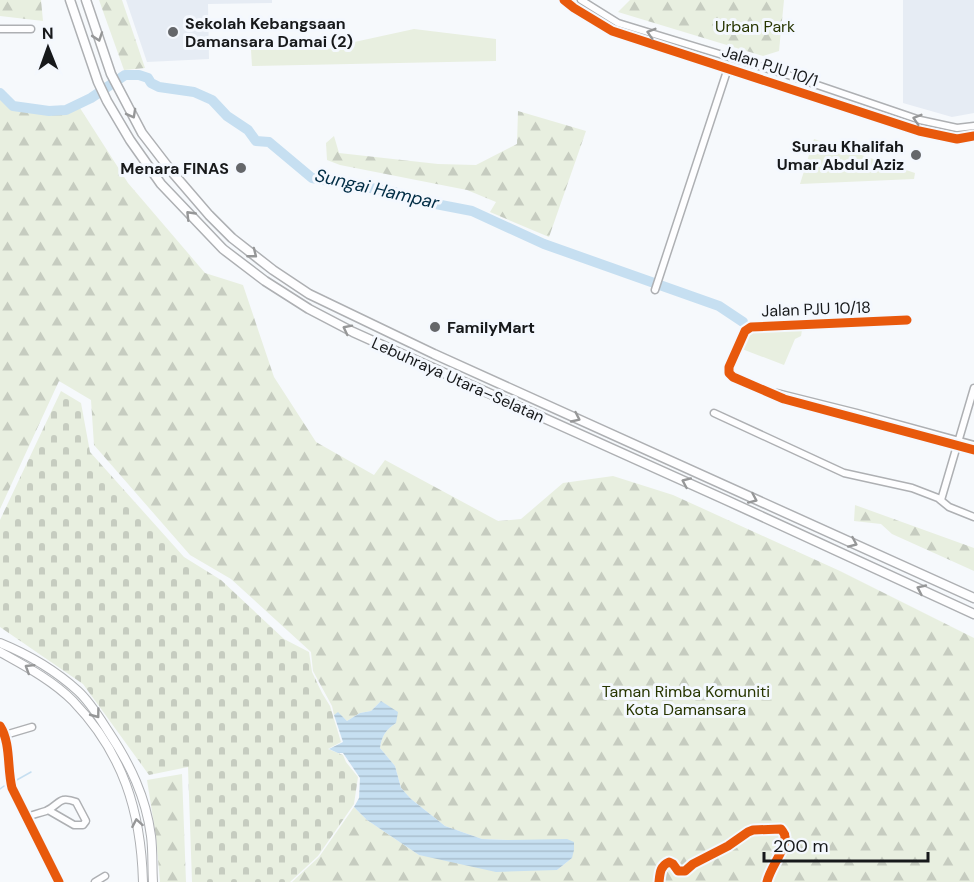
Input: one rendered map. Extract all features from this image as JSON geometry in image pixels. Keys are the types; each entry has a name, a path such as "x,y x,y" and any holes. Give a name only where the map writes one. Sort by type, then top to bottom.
{"highway":[{"name":"Lebuhraya Utara–Selatan","path":"70,0 98,82 130,140 161,184 208,233 266,281 309,309 381,345 974,614"},
{"name":"Lebuhraya Utara–Selatan","path":"86,0 111,74 142,133 209,215 232,238 273,270 309,294 402,339 974,598"}],"main road":[{"path":"0,641 43,665 78,692 99,716 133,773 151,836 153,882"},
{"path":"0,652 29,668 72,700 104,739 124,779 136,815 143,882"}],"street":[{"name":"Jalan PJU 10/1","path":"564,0 612,31 919,131 957,139 974,136"},
{"name":"Jalan PJU 10/1","path":"581,0 618,23 788,75 920,120 957,128 974,126"},
{"path":"0,29 32,29"},
{"path":"661,47 690,45"},
{"path":"654,290 728,68"},
{"path":"854,98 880,118"},
{"name":"Jalan PJU 10/18","path":"908,320 751,327 745,331 729,367 729,373 767,392 784,394 959,443 974,445"},
{"path":"941,500 971,410 974,388"},
{"path":"714,413 844,473 912,488 974,517"},
{"name":"Jalan PJU 10/18","path":"959,443 974,450"},
{"path":"0,726 7,740 12,788 59,882"},
{"path":"5,735 32,727"},
{"path":"26,817 48,810 59,800 64,799 76,802 86,821 83,825 74,825 48,810"},
{"path":"95,882 105,876"}],"shaded area":[{"name":"Sekolah Kebangsaan Damansara Damai (2)","path":"126,0 272,0 272,3 208,4 209,59 147,62"},
{"path":"903,0 974,0 974,113 952,117 903,103"}],"green space":[{"path":"0,0 41,0 43,21 0,16"},
{"path":"99,0 122,0 145,68 124,70"},
{"name":"Urban Park","path":"630,0 784,0 779,51 763,56 618,12"},
{"path":"414,29 496,39 496,61 252,66 251,50 329,49"},
{"name":"Taman Rimba Komuniti Kota Damansara","path":"0,98 12,109 50,114 67,113 80,108 128,183 205,273 243,285 274,377 316,442 374,475 385,460 498,521 521,519 563,483 613,476 673,495 840,571 974,638 974,882 292,882 319,857 354,807 367,820 419,855 557,870 572,858 507,840 482,839 445,826 411,799 401,788 395,766 380,748 385,733 396,723 389,707 381,701 371,711 360,713 347,721 338,713 334,715 332,706 313,671 311,652 231,579 190,555 94,445 91,400 59,381 0,509"},
{"path":"518,111 586,131 549,237 490,212 496,202 467,190 340,165 327,160 326,143 334,136 339,153 438,164 476,165 517,144"},
{"path":"814,139 915,173 914,179 800,184"},
{"path":"802,330 801,336 795,339 784,365 742,349 750,334 754,332"},
{"path":"61,391 81,403 90,452 184,557 221,580 284,639 309,652 312,672 330,706 341,742 328,749 343,755 358,777 354,804 318,856 290,882 192,882 188,767 149,775 83,684 0,627 0,520"},
{"path":"855,505 974,548 974,571 892,534 881,524 854,521"},
{"path":"182,774 186,882 160,882 147,780"}],"water":[{"path":"381,701 398,712 396,723 385,733 380,748 395,766 401,788 411,799 445,826 482,839 567,839 574,842 572,858 557,870 496,872 419,855 367,820 354,807 359,798 360,778 343,753 329,749 343,742 334,715 338,712 347,721 360,713 371,711"}],"waterway":[{"name":"Sungai Hampar","path":"0,93 13,106 49,111 66,110 91,98 125,75 139,75 148,78 151,83 159,87 194,92 212,100 227,116 248,130 256,141 269,142 312,178 394,192 415,200 472,211 544,244 719,306 743,322"},
{"path":"15,781 31,772"},
{"path":"0,789 4,786"}],"cycle path":[{"path":"564,0 612,31 919,131 957,139 974,136"},
{"path":"907,320 751,327 745,331 729,367 729,373 733,377 784,399 974,450"},
{"path":"0,726 6,740 12,788 59,882"},
{"path":"659,882 662,868 669,862 678,871 685,871 748,832 781,829 785,834 785,842 767,882"}],"place":[{"name":"Sekolah Kebangsaan Damansara Damai (2)","path":"173,32"},
{"name":"Surau Khalifah Umar Abdul Aziz","path":"916,155"},
{"name":"Menara FINAS","path":"241,168"},
{"name":"FamilyMart","path":"435,327"}]}
